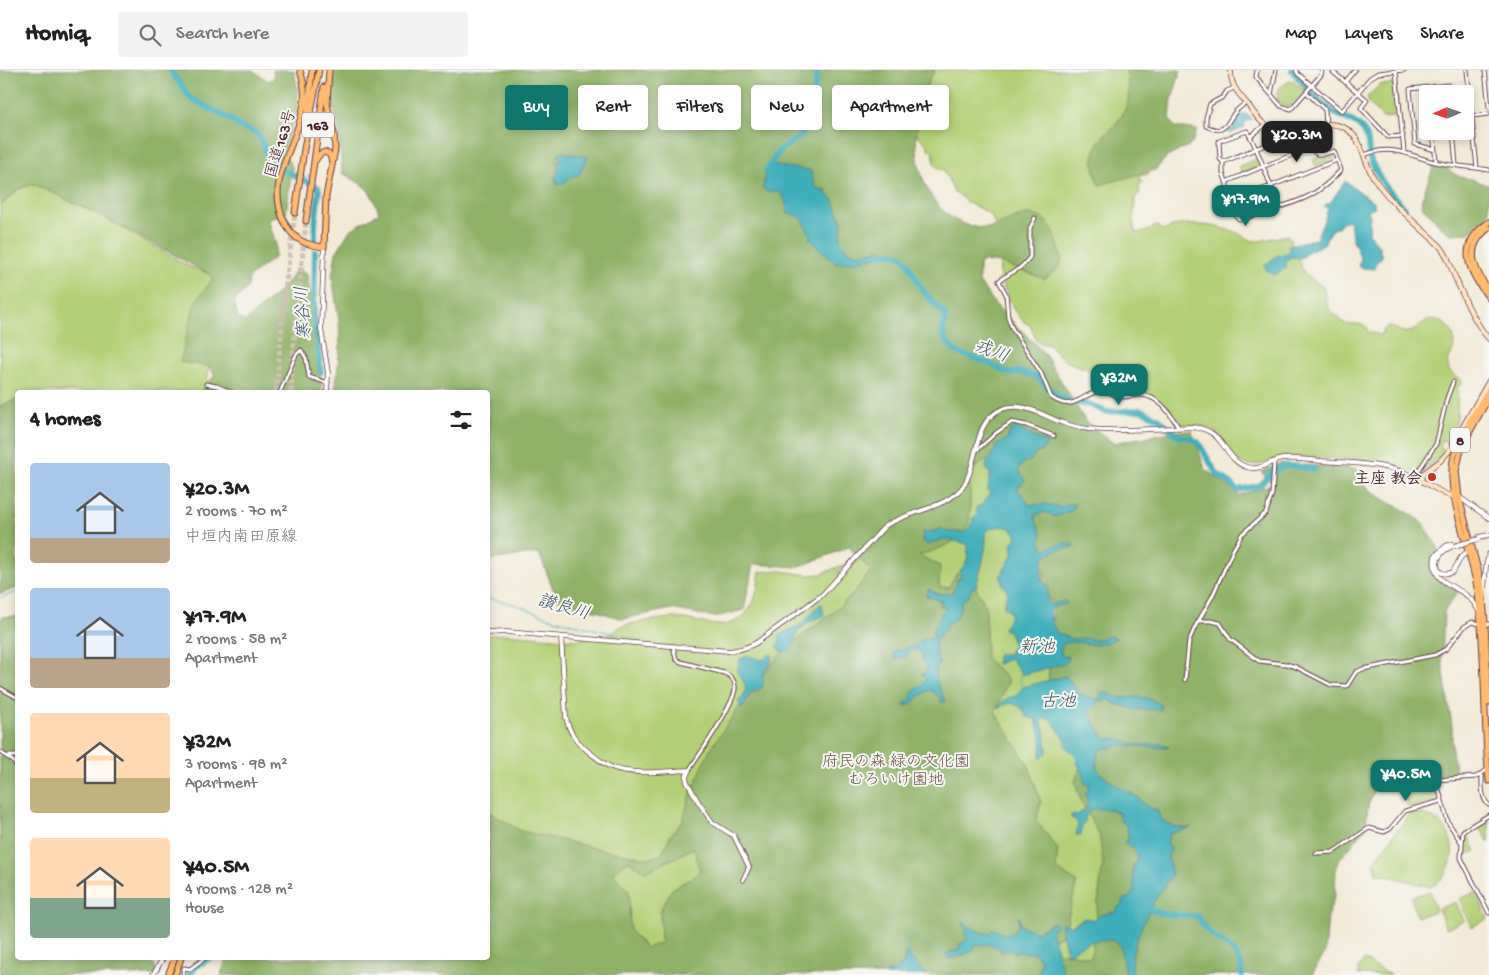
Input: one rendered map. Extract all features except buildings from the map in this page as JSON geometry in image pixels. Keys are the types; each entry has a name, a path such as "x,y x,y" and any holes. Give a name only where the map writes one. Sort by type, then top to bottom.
{"main road":[{"name":"国道163号","path":"300,70 304,87 303,108 279,178 279,204 289,230 301,242 311,246 324,247"},
{"name":"163","path":"295,213 312,70"},
{"name":"163","path":"304,149 319,70"},
{"name":"163","path":"328,70 327,104 334,133 335,150 330,173"},
{"name":"163","path":"306,221 328,70"},
{"path":"1231,70 1234,88 1265,125 1295,134 1326,125 1338,125 1352,133 1364,155 1372,176 1381,188 1440,246 1448,257 1466,301 1489,339"},
{"name":"163","path":"311,183 317,156 322,152 330,155 332,162 326,196 324,247"},
{"path":"1489,222 1481,227 1472,239 1468,256 1471,272 1489,298"},
{"path":"1489,228 1476,241 1473,256 1476,270 1489,291"},
{"path":"1457,497 1420,480 1424,473 1449,450 1489,381"},
{"name":"8","path":"1489,388 1458,444 1451,472 1478,591 1480,614 1485,624 1489,781"},
{"name":"8","path":"1489,397 1462,446 1456,471 1457,497 1478,570 1484,601 1489,702"},
{"path":"166,975 174,960"},
{"path":"175,975 180,960"}],"street":[{"path":"1257,70 1256,77 1281,106 1291,109 1321,75 1322,70"},
{"path":"1271,94 1276,70"},
{"path":"1296,70 1298,74 1342,111 1374,75 1404,70"},
{"path":"1334,70 1333,72 1367,100 1361,108 1388,137 1403,136"},
{"path":"1345,82 1355,70"},
{"path":"1467,70 1469,85"},
{"path":"1485,70 1489,107"},
{"path":"1396,71 1404,153"},
{"path":"1234,88 1210,104 1206,126 1215,129 1223,128 1229,123 1235,112 1246,103"},
{"path":"1419,89 1410,89 1415,144 1435,150"},
{"path":"1306,92 1325,110 1326,125"},
{"path":"1474,116 1489,114"},
{"path":"1250,136 1265,125"},
{"path":"1223,162 1255,148 1280,138 1295,142 1305,138 1310,148 1317,154 1334,151 1341,170 1330,183 1312,195 1279,208 1239,219 1225,204 1224,200 1227,191 1223,174 1223,162 1220,159 1219,142 1247,131 1250,136 1255,148 1263,167 1279,208"},
{"path":"1474,137 1477,168"},
{"path":"1434,140 1436,162"},
{"path":"1454,140 1456,165"},
{"path":"1226,182 1310,148"},
{"path":"1364,155 1375,150 1389,149 1436,162 1489,170"},
{"path":"1225,204 1337,160"},
{"path":"1034,218 1030,228 1030,257 1022,267 1015,272 1007,274 999,281 1006,294 1008,317 1012,328 1041,372 1049,394 1052,398 1063,403 1077,402 1100,391 1106,391 1121,397 1149,396 1169,412 1179,428"},
{"path":"324,247 321,329 327,356 327,390"},
{"path":"281,390 296,355 301,350 306,358 309,377 328,383"},
{"path":"1415,476 1436,444 1452,382"},
{"path":"206,384 226,390"},
{"path":"490,633 506,632 737,650 756,643 822,595 885,526 955,495 968,479 981,430 987,420 995,412 1012,407 1026,408 1061,422 1086,428 1118,430 1198,428 1210,432 1236,462 1244,467 1259,468 1281,459 1358,463 1396,469 1415,476 1420,480"},
{"path":"976,451 1012,422 1026,424 1054,436"},
{"path":"1185,680 1190,641 1198,621 1212,597 1242,534 1266,513 1272,494 1274,462"},
{"path":"1457,497 1489,518"},
{"path":"1480,614 1470,596 1438,578 1435,572 1435,556 1440,550 1453,545 1489,536"},
{"path":"1453,545 1444,550 1438,560 1438,567 1442,573 1453,572 1461,557 1468,550"},
{"path":"1484,601 1486,566 1489,554"},
{"path":"1198,621 1220,624 1230,640 1259,661 1296,667 1324,682 1338,686 1347,686 1356,672 1363,669 1435,655 1446,649 1464,627 1472,622 1485,624"},
{"path":"561,637 566,717 568,726 579,744 610,767 625,771 689,770"},
{"path":"673,646 676,659 724,673 728,675 736,686 729,706 686,777 698,803 712,822 732,834 749,867 744,880"},
{"path":"0,688 15,696"},
{"path":"0,752 15,764"},
{"path":"6,756 15,756"},
{"path":"1461,842 1448,822 1436,780 1476,778 1488,770"},
{"path":"1482,775 1482,790 1485,802 1489,805"},
{"path":"1316,853 1333,852 1369,828 1384,832 1390,829 1405,811 1441,801"},
{"path":"1489,815 1463,831 1460,851 1463,863 1489,913"},
{"path":"153,975 162,960"},
{"path":"183,975 184,968 190,969 202,960"}],"green space":[{"path":"0,70 252,70 268,81 274,78 273,70 294,70 298,91 296,113 283,151 292,167 286,214 268,218 276,245 275,257 249,277 248,287 234,302 238,318 245,321 281,290 297,269 307,275 322,390 202,390 215,375 209,366 180,362 195,302 212,280 211,275 102,216 33,184 19,189 0,206"},
{"path":"335,70 935,70 928,85 832,85 832,130 917,130 919,165 927,188 940,207 958,221 982,228 989,228 1030,215 1037,216 1048,223 1055,235 1062,260 1059,268 1045,279 1000,263 983,261 979,264 979,282 994,303 1044,353 1086,422 1113,443 1177,431 1192,431 1205,469 1240,495 1274,484 1261,472 1282,463 1357,469 1367,487 1411,514 1422,523 1439,549 1434,558 1432,570 1439,579 1458,591 1444,612 1442,660 1452,726 1452,750 1456,775 1393,779 1375,788 1368,806 1366,828 1340,859 1336,870 1335,895 1328,915 1325,953 1312,975 221,975 225,960 490,960 490,812 521,831 649,858 661,855 670,836 682,822 689,799 709,751 750,691 788,646 831,614 852,595 871,571 849,547 798,567 753,564 744,610 715,617 671,609 623,619 557,599 539,553 490,560 490,390 335,390 340,347 339,321 332,276 336,253 350,230 379,213 373,198 366,188 342,173 339,131 332,92","holes":["995,453 1044,573 1041,588 1053,603 1053,618 1042,631 1059,650 1049,669 1048,694 1091,753 1080,767 1075,782 1083,806 1099,834 1103,861 1091,958 1064,952 1045,958 1040,946 1064,934 1077,882 1056,869 1058,849 1036,821 1041,802 1029,766 995,712 1009,680 986,658 986,606 971,580 957,573 948,588 939,587 940,566 919,555 947,545 965,531 970,513 969,472","694,848 700,872 671,890 660,911 661,943 646,948 630,931 629,891 612,873 628,861 646,872"]},
{"path":"931,70 1156,70 1149,174 1140,176 1139,179 1142,181 1139,187 1140,193 1136,196 1135,204 1134,225 1136,233 1150,230 1153,227 1159,226 1161,229 1167,230 1173,226 1186,224 1212,226 1233,231 1253,241 1288,235 1304,273 1323,287 1329,309 1345,324 1363,325 1367,327 1367,331 1380,335 1387,326 1403,332 1409,332 1430,319 1443,323 1450,329 1454,341 1448,367 1462,381 1458,386 1457,416 1454,429 1445,442 1442,440 1440,445 1445,452 1421,473 1358,460 1282,456 1262,464 1247,465 1236,460 1216,433 1209,427 1178,424 1169,407 1151,395 1120,395 1108,377 1065,361 1049,345 1037,342 1030,325 1024,322 1014,310 1002,283 999,281 999,246 993,220 988,213 968,203 954,192 944,170 935,165 934,154 928,149 928,145 917,133 916,130 949,130 949,85 923,85"},
{"path":"1126,70 1181,70 1172,99 1170,120 1176,128 1197,130 1192,144 1167,157 1155,170 1099,185 1094,168 1094,155 1099,142 1118,121 1125,109 1129,90"},
{"path":"1291,80 1306,91 1290,107 1281,105 1277,99 1279,88"},
{"path":"1395,84 1399,116 1383,118 1368,102 1367,97 1380,85"},
{"path":"1332,154 1334,156 1333,159 1316,166 1313,159"},
{"path":"1257,159 1260,166 1242,173 1239,166"},
{"path":"1434,165 1445,165 1451,172 1460,177 1489,184 1489,217 1477,223 1469,233 1451,234 1440,226 1421,206"},
{"path":"33,183 102,216 186,265 211,275 209,366 206,390 15,390 15,409 0,410 0,206 19,189"},
{"path":"15,400 15,589 0,594 0,406"},
{"name":"府民の森 緑の文化園 むろいけ園地","path":"989,448 1046,567 1042,573 1042,579 1045,580 1050,594 1051,616 1135,958 545,975 490,852 490,635 506,634 577,640 603,636 625,625 664,619 685,619 718,625 734,622 745,615 753,604 758,589 760,572 776,570 808,575 821,574 848,563 838,572 844,575 862,555 968,481 977,452"},
{"path":"15,616 15,960 144,960 154,965 160,975 0,975 0,619"},
{"path":"1429,772 1438,800 1409,808 1405,797 1419,774"},
{"path":"1415,813 1429,816 1440,823 1447,832 1451,843 1452,855 1449,867 1442,878 1431,887 1377,873 1374,862 1409,814"},
{"path":"1489,821 1489,842 1479,827"},
{"path":"1467,834 1476,851 1465,855 1463,838"},
{"path":"1430,891 1436,911 1417,917 1411,897"},
{"path":"1476,892 1488,919 1471,927 1459,899"},
{"path":"1456,902 1464,921 1446,928 1438,909"},
{"path":"1364,960 1390,975 1357,975 1359,972 1357,970"}],"water":[{"path":"1246,114 1252,119 1244,123 1245,127 1229,134 1228,131 1239,116"},
{"path":"560,152 588,157 579,175 570,177 564,183 557,185 555,176 558,174 558,163 556,162 561,162 561,158 558,157"},
{"path":"769,165 810,170 816,188 827,190 826,194 833,199 842,222 840,240 848,251 857,254 878,249 888,251 888,255 853,262 834,262 810,239 811,235 801,218 787,213 783,196 778,191 768,192 763,189 765,173"},
{"path":"1345,181 1374,202 1375,207 1368,210 1370,216 1369,233 1379,246 1382,257 1375,264 1375,269 1363,268 1358,265 1361,260 1352,237 1350,221 1343,221 1339,226 1330,231 1324,244 1307,252 1302,258 1291,257 1286,261 1286,268 1274,275 1268,271 1264,266 1277,256 1289,252 1289,245 1316,239 1328,209 1324,206 1330,203"},
{"name":"新池","path":"1017,428 1047,443 1042,451 1034,455 1028,462 1025,461 1018,470 1025,480 1018,488 1018,491 1023,494 1029,505 1045,504 1061,507 1067,504 1075,504 1073,510 1056,517 1045,512 1035,514 1042,535 1040,540 1044,549 1069,542 1075,546 1057,550 1046,555 1041,563 1044,569 1041,571 1041,581 1048,585 1048,603 1065,601 1067,604 1050,610 1053,626 1059,635 1062,634 1071,639 1095,640 1109,636 1117,638 1104,644 1101,642 1098,645 1076,642 1062,644 1061,654 1063,657 1067,656 1068,661 1066,663 1022,675 1011,658 998,664 996,663 998,654 1009,654 1013,646 1010,632 1003,629 1011,616 1009,609 1004,608 1005,606 1003,605 1008,593 1000,577 1013,554 1012,542 1017,535 1012,529 995,527 986,532 985,553 976,587 972,588 968,596 961,603 956,618 947,624 945,631 936,640 935,647 939,665 935,671 938,685 946,701 941,702 941,698 931,690 905,706 903,704 909,700 914,691 925,681 926,679 922,675 926,672 927,666 922,662 923,656 919,650 910,651 908,655 896,660 893,652 917,645 923,639 933,637 932,630 946,608 940,606 942,604 941,601 926,596 928,590 937,594 952,593 957,584 956,580 961,577 960,570 965,565 968,555 968,545 950,540 943,539 927,545 922,540 923,532 936,531 941,528 950,532 965,533 975,520 971,520 978,513 976,511 977,507 984,504 984,500 990,495 988,490 990,472 986,469 987,461 990,460 992,453 996,451 995,446 1008,439 1010,430"},
{"path":"822,604 824,616 813,620 799,630 791,650 781,652 777,645 780,641 779,636 797,627"},
{"path":"770,654 772,655 771,663 763,673 763,686 751,693 742,709 738,701 743,698 746,687 737,673 740,659 748,656 763,660"},
{"name":"古池","path":"1065,676 1078,690 1077,693 1091,698 1099,699 1102,693 1105,693 1119,698 1146,698 1161,705 1161,710 1135,709 1118,705 1108,699 1101,701 1090,709 1091,716 1102,735 1106,738 1113,740 1114,738 1136,745 1162,744 1169,746 1161,748 1116,745 1110,748 1102,748 1097,755 1097,767 1112,782 1139,798 1147,806 1157,810 1161,820 1175,827 1191,828 1169,834 1167,842 1171,849 1168,858 1172,873 1146,917 1134,947 1132,957 1133,975 1127,975 1121,949 1117,942 1111,940 1093,941 1067,954 1062,932 1062,922 1071,926 1085,918 1095,920 1100,915 1116,912 1118,907 1123,904 1123,900 1131,896 1134,890 1132,870 1134,869 1133,865 1136,865 1137,858 1134,850 1125,844 1125,841 1129,840 1128,827 1119,819 1119,813 1109,809 1091,809 1085,817 1086,820 1082,825 1081,835 1076,835 1078,826 1076,820 1071,818 1071,815 1077,815 1086,809 1088,802 1085,793 1089,789 1089,785 1085,784 1083,773 1076,762 1078,761 1077,758 1066,747 1065,744 1067,742 1052,721 1044,718 1041,721 1045,732 1047,753 1042,758 1040,757 1041,738 1035,719 1026,717 1022,708 1012,703 998,708 1005,699 1016,696 1023,687"},
{"path":"1019,916 1021,926 1038,932 1041,928 1046,928 1054,922 1055,928 1051,929 1062,975 1038,975 1041,961 1034,953 1028,952 1026,954 1016,951 1016,953 1009,950 1001,952 997,947 990,945 975,945 974,951 958,957 948,958 946,954 958,951 959,945 967,939 965,934 967,929 964,927 964,922 980,932 991,933 993,929 1004,934 1012,934 1018,926"},
{"path":"906,952 926,975 888,975 886,972 893,972 904,963"}],"waterway":[{"name":"寒谷川","path":"170,70 190,98 232,120 239,126 256,133 262,141 267,156 276,166 318,187 315,242"},
{"name":"戎川","path":"766,171 780,150 801,136 814,97 817,70"},
{"path":"1292,70 1325,105 1363,130 1366,135 1371,161 1377,174 1404,207"},
{"name":"寒谷川","path":"315,252 314,316 321,372"},
{"name":"戎川","path":"880,254 890,253 898,255 907,262 921,288 945,314 943,336 958,353 986,362 1011,374 1019,372 1035,376 1056,394 1071,402 1091,405 1106,412 1141,410 1158,418 1178,436 1191,438 1198,442 1217,474 1237,490 1259,486 1272,472 1285,466 1315,469"},
{"name":"讃良川","path":"0,598 15,593"},
{"name":"讃良川","path":"490,598 517,605 550,618 634,639"},
{"path":"1021,673 1020,679 1023,688"},
{"path":"1150,908 1161,913 1199,917 1203,926 1236,955 1240,963 1242,975"},
{"path":"1054,925 1062,924"},
{"path":"905,953 911,936 931,948 937,954 947,955"},
{"path":"189,975 196,967 207,960"}],"tunnel":[{"path":"276,390 285,291 295,213"},
{"path":"291,390 306,221"}],"place":[{"name":"主座 教会","path":"1432,477"}]}
